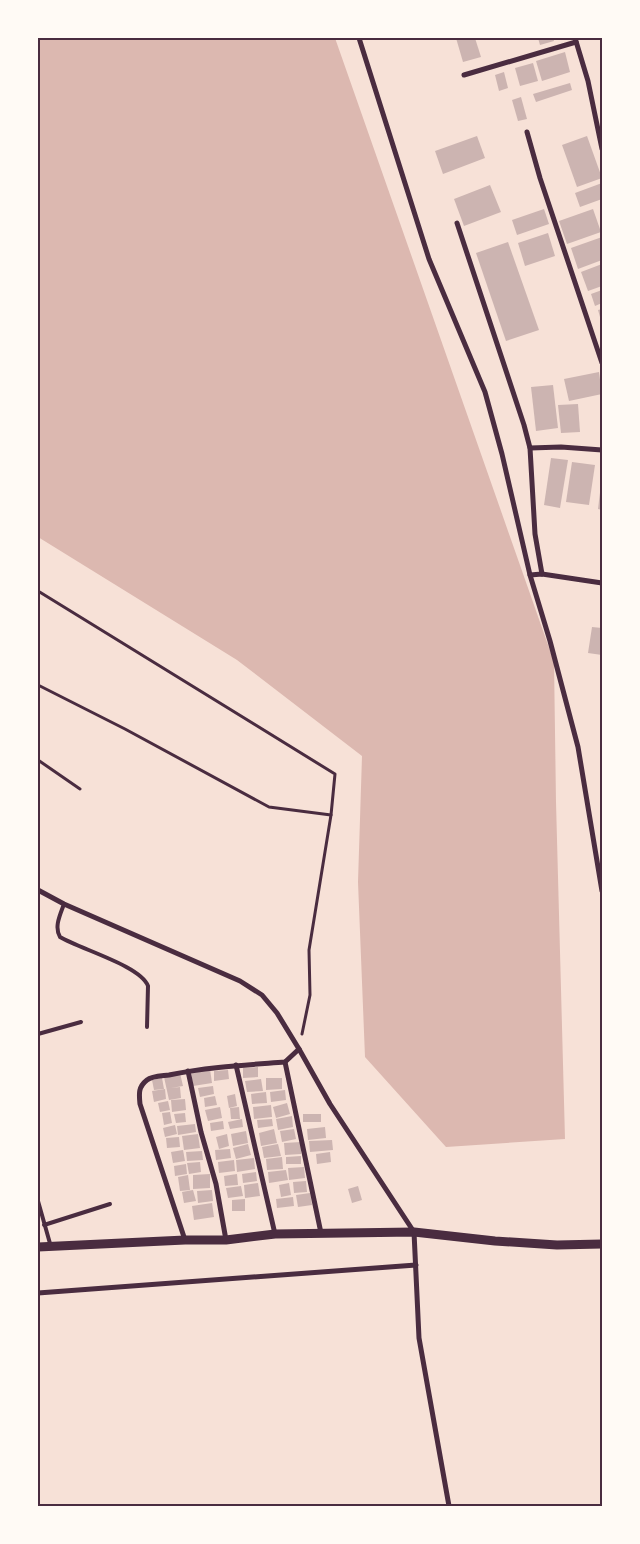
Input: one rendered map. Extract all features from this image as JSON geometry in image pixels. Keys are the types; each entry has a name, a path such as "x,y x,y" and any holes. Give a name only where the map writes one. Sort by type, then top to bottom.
{"street":[{"path":"359,38 429,259 485,392 502,454 530,575 550,641 578,747 602,891"},
{"path":"464,75 575,40 588,81 602,149"},
{"path":"527,132 540,178 602,363"},
{"path":"457,223 530,448 535,534 542,574"},
{"path":"530,448 561,447 602,450"},
{"path":"530,575 542,574 602,583"},
{"path":"38,890 64,904 240,981 262,996 277,1014 340,1119 414,1232 419,1338 449,1506"},
{"path":"184,1240 140,1104 139,1093 141,1086 148,1078 188,1071 236,1065 285,1062 299,1048"},
{"path":"285,1062 321,1233"},
{"path":"236,1065 274,1234"},
{"path":"188,1071 201,1132 216,1184 226,1240"},
{"path":"38,1247 184,1240 226,1240 274,1234 414,1232 494,1241 602,1244"},
{"path":"38,1293 416,1265"}],"lane":[{"path":"64,904 57,926 57,932 60,937 133,970 146,981 148,986 147,1028"},
{"path":"38,1034 81,1022"},
{"path":"38,1201 51,1247"},
{"path":"44,1225 110,1204"}],"path":[{"path":"38,591 335,774 331,815 309,950 310,995 299,1048"},
{"path":"38,685 125,729 268,807 331,815"},
{"path":"38,760 80,789"}],"shaded area":[{"path":"38,38 335,38 554,662 565,1139 446,1147 365,1057 358,882 362,756 237,660 38,537"}],"building":[{"path":"456,38 475,38 481,57 463,62"},
{"path":"538,38 553,38 554,41 540,45"},
{"path":"565,52 570,72 542,81 536,61"},
{"path":"533,63 538,81 520,86 515,68"},
{"path":"504,72 508,88 499,91 495,75"},
{"path":"570,83 572,90 536,102 533,94"},
{"path":"521,97 527,119 518,121 512,100"},
{"path":"477,136 485,158 443,174 435,151"},
{"path":"587,136 602,178 577,187 562,145"},
{"path":"602,183 602,199 580,207 575,193"},
{"path":"490,185 501,212 464,226 454,199"},
{"path":"544,209 549,224 517,235 512,220"},
{"path":"593,209 601,232 567,244 559,221"},
{"path":"548,233 555,256 525,266 518,243"},
{"path":"602,237 602,260 578,269 571,248"},
{"path":"508,242 539,330 506,341 476,253"},
{"path":"602,264 602,286 588,291 581,272"},
{"path":"602,290 602,303 595,306 591,294"},
{"path":"602,309 602,324 598,310"},
{"path":"599,372 602,394 569,401 564,379"},
{"path":"553,385 558,428 536,431 531,387"},
{"path":"578,404 580,432 561,433 558,405"},
{"path":"551,458 568,460 560,508 544,505"},
{"path":"572,462 595,465 589,505 566,502"},
{"path":"602,484 602,510 598,509"},
{"path":"592,627 602,628 602,655 588,653"},
{"path":"258,1067 258,1077 243,1078 243,1068"},
{"path":"210,1069 212,1083 193,1086 191,1072"},
{"path":"228,1070 229,1079 214,1081 214,1071"},
{"path":"180,1073 183,1086 171,1088 180,1087 181,1098 169,1100 164,1077"},
{"path":"162,1078 164,1089 154,1090 152,1080"},
{"path":"266,1078 282,1078 282,1089 266,1090"},
{"path":"261,1079 263,1091 247,1092 245,1081"},
{"path":"213,1086 214,1094 200,1097 198,1088"},
{"path":"165,1089 166,1099 154,1102 152,1091"},
{"path":"285,1090 286,1100 271,1102 270,1092"},
{"path":"266,1092 267,1103 252,1104 251,1094"},
{"path":"235,1094 237,1106 229,1108 227,1096"},
{"path":"215,1096 217,1105 205,1107 204,1098"},
{"path":"185,1099 186,1110 172,1112 171,1100"},
{"path":"168,1101 170,1110 160,1112 158,1103"},
{"path":"287,1103 290,1114 276,1118 273,1107"},
{"path":"271,1105 272,1117 254,1119 253,1107"},
{"path":"220,1107 222,1118 208,1121 205,1110"},
{"path":"239,1107 240,1119 231,1119 230,1108"},
{"path":"170,1112 172,1123 164,1125 162,1113"},
{"path":"185,1113 186,1122 176,1123 174,1114"},
{"path":"303,1114 321,1114 321,1122 303,1122"},
{"path":"292,1116 293,1127 278,1130 276,1119"},
{"path":"242,1119 243,1127 230,1129 228,1122"},
{"path":"272,1119 273,1126 258,1128 257,1120"},
{"path":"223,1121 224,1129 211,1131 210,1123"},
{"path":"195,1124 196,1132 178,1135 177,1126"},
{"path":"175,1125 177,1134 165,1137 163,1128"},
{"path":"325,1127 326,1138 308,1140 307,1129"},
{"path":"274,1129 277,1143 261,1146 259,1133"},
{"path":"294,1129 296,1139 282,1142 280,1131"},
{"path":"246,1131 248,1143 233,1146 231,1134"},
{"path":"198,1134 200,1148 184,1150 182,1136"},
{"path":"227,1134 229,1146 219,1149 216,1137"},
{"path":"179,1137 180,1147 167,1148 166,1138"},
{"path":"332,1140 333,1150 310,1152 309,1141"},
{"path":"301,1142 301,1154 285,1155 284,1143"},
{"path":"248,1144 251,1155 236,1159 233,1148"},
{"path":"278,1144 281,1156 264,1158 262,1147"},
{"path":"230,1149 231,1158 216,1160 215,1150"},
{"path":"183,1150 185,1161 173,1163 171,1152"},
{"path":"202,1151 203,1160 187,1161 186,1152"},
{"path":"330,1152 331,1162 317,1164 316,1154"},
{"path":"301,1156 301,1164 286,1164 286,1157"},
{"path":"282,1157 283,1169 267,1170 266,1159"},
{"path":"254,1158 255,1169 237,1172 236,1160"},
{"path":"234,1160 235,1171 219,1173 218,1162"},
{"path":"200,1162 201,1172 189,1174 187,1163"},
{"path":"186,1164 187,1174 175,1176 174,1166"},
{"path":"304,1167 305,1178 289,1180 288,1168"},
{"path":"286,1170 288,1180 269,1183 268,1172"},
{"path":"256,1172 257,1181 243,1183 242,1174"},
{"path":"210,1174 210,1188 193,1189 193,1175"},
{"path":"237,1174 238,1185 225,1186 224,1176"},
{"path":"188,1175 190,1190 180,1191 178,1177"},
{"path":"306,1181 307,1192 294,1193 293,1182"},
{"path":"258,1183 260,1196 245,1198 244,1185"},
{"path":"289,1183 291,1195 281,1197 279,1185"},
{"path":"241,1186 243,1196 228,1198 226,1188"},
{"path":"358,1186 362,1200 352,1203 348,1189"},
{"path":"193,1190 196,1201 184,1203 182,1192"},
{"path":"212,1190 213,1201 198,1203 197,1191"},
{"path":"310,1193 312,1205 298,1207 296,1195"},
{"path":"293,1197 294,1206 277,1208 276,1199"},
{"path":"245,1199 245,1211 232,1211 232,1200"},
{"path":"212,1203 214,1217 194,1220 192,1206"}]}
